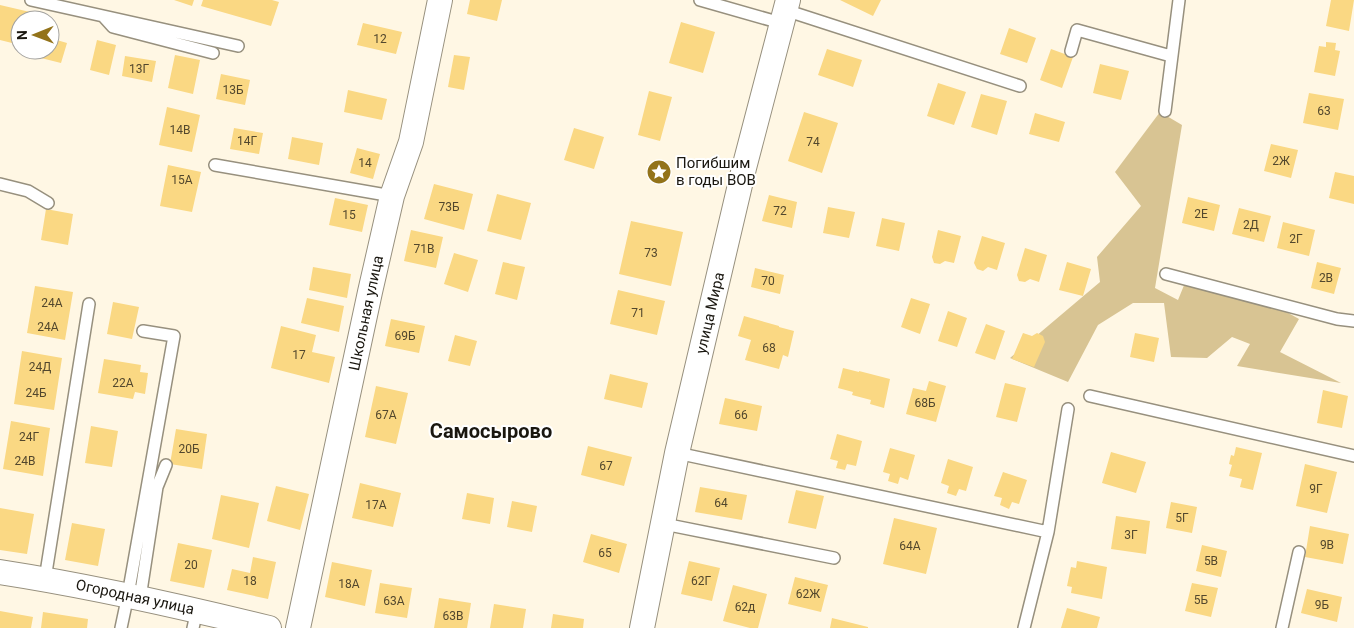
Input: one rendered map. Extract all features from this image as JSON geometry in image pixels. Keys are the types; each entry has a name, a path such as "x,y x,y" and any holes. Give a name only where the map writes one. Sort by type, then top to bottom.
{"street":[{"name":"Школьная улица","path":"298,628 392,196 411,142 440,0"},
{"name":"улица Мира","path":"642,628 678,453 744,168 784,11"},
{"name":"Огородная улица","path":"0,572 134,597 195,619 269,628"}],"lane":[{"path":"31,0 238,46"},
{"path":"700,0 784,11 1020,86"},
{"path":"1165,112 1179,0"},
{"path":"103,16 113,27 213,53"},
{"path":"1071,51 1077,30 1171,56"},
{"path":"215,165 392,196"},
{"path":"0,184 28,190 48,203"},
{"path":"1166,274 1337,319 1354,321"},
{"path":"45,579 90,304"},
{"path":"134,597 174,336 143,331"},
{"path":"1090,396 1354,456"},
{"path":"1024,628 1048,532 1068,409"},
{"path":"678,453 1048,532"},
{"path":"121,628 134,597 157,488 166,465"},
{"path":"664,524 834,558"},
{"path":"1282,628 1299,552"}],"shaded area":[{"path":"1160,112 1182,125 1155,288 1178,300 1187,278 1244,288 1299,319 1280,352 1341,383 1237,366 1250,344 1232,337 1207,358 1171,357 1164,303 1133,303 1098,325 1068,382 1010,358 1100,282 1097,257 1141,206 1115,172"}],"building":[{"path":"174,0 194,0 192,6"},
{"path":"203,0 272,0 279,2 271,26 201,6"},
{"path":"470,0 502,0 497,21 467,14"},
{"path":"840,0 881,0 873,16"},
{"path":"1331,0 1354,0 1349,31 1326,26"},
{"path":"0,5 21,10 10,10 10,42 0,40"},
{"path":"681,22 715,32 703,73 669,63"},
{"path":"363,23 402,32 396,54 357,45"},
{"path":"1009,28 1036,38 1027,63 1000,54"},
{"path":"97,40 116,45 109,75 90,70"},
{"path":"60,41 67,43 61,63 49,60 60,60"},
{"path":"1326,42 1336,43 1335,50 1340,51 1335,76 1314,72 1319,46 1326,47"},
{"path":"827,49 862,60 853,87 818,75"},
{"path":"1051,49 1073,57 1062,88 1040,80"},
{"path":"175,55 200,60 193,94 168,88"},
{"path":"454,55 470,57 464,90 448,87"},
{"path":"125,56 156,61 152,82 122,76"},
{"path":"1100,64 1129,71 1121,100 1093,93"},
{"path":"221,74 250,80 245,105 216,99"},
{"path":"938,83 966,92 954,125 927,116"},
{"path":"348,90 387,99 382,120 344,112"},
{"path":"649,91 672,97 660,141 638,135"},
{"path":"1309,93 1344,99 1338,130 1303,123"},
{"path":"981,94 1007,101 997,135 971,127"},
{"path":"167,107 200,115 192,152 159,145"},
{"path":"804,112 838,123 822,173 788,161"},
{"path":"1035,113 1065,122 1059,142 1029,134"},
{"path":"234,128 263,133 259,154 230,149"},
{"path":"574,128 604,137 594,169 564,160"},
{"path":"292,137 323,143 319,165 288,159"},
{"path":"1271,144 1298,150 1291,178 1264,171"},
{"path":"357,148 380,154 373,179 350,173"},
{"path":"168,165 201,172 192,212 160,206"},
{"path":"1335,172 1354,176 1354,204 1329,198"},
{"path":"434,184 473,194 464,230 424,219"},
{"path":"497,194 531,203 521,240 487,231"},
{"path":"769,195 797,202 792,228 762,221"},
{"path":"1188,197 1220,205 1214,231 1182,223"},
{"path":"335,198 368,205 362,232 329,225"},
{"path":"828,207 855,212 849,238 823,233"},
{"path":"1239,208 1271,216 1264,242 1232,234"},
{"path":"46,209 73,214 68,245 41,240"},
{"path":"882,218 905,223 899,251 876,246"},
{"path":"631,221 683,232 671,286 619,274"},
{"path":"1283,222 1315,230 1309,256 1277,248"},
{"path":"411,230 443,237 436,268 404,261"},
{"path":"938,230 961,236 954,263 945,261 940,264 934,263 932,257"},
{"path":"982,236 1005,243 997,270 988,267 983,271 977,269 974,263"},
{"path":"1025,248 1047,255 1039,282 1030,279 1025,282 1019,281 1017,275"},
{"path":"454,253 478,260 468,292 444,284"},
{"path":"503,262 525,267 517,300 495,294"},
{"path":"1067,262 1091,269 1083,296 1059,290"},
{"path":"1317,262 1341,268 1334,294 1311,288"},
{"path":"313,267 351,274 347,298 309,290"},
{"path":"755,268 784,275 780,294 751,287"},
{"path":"35,286 73,292 65,340 27,333"},
{"path":"618,290 665,301 657,335 610,324"},
{"path":"307,298 344,306 339,332 301,323"},
{"path":"911,298 930,304 920,334 901,327"},
{"path":"113,302 139,307 132,339 107,334"},
{"path":"948,311 967,318 957,347 938,341"},
{"path":"744,316 794,331 788,357 783,355 779,369 745,360 751,340 738,336"},
{"path":"391,319 425,326 419,353 385,346"},
{"path":"986,324 1005,331 995,360 975,353"},
{"path":"281,326 316,335 312,352 335,357 329,383 271,368"},
{"path":"1023,333 1032,336 1037,333 1043,336 1045,342 1034,367 1012,359"},
{"path":"1135,333 1159,338 1154,362 1130,357"},
{"path":"455,335 477,341 470,366 448,361"},
{"path":"22,351 62,358 54,410 14,404"},
{"path":"104,359 141,365 140,372 148,373 145,394 135,392 133,399 98,393"},
{"path":"843,368 890,379 884,408 870,404 871,400 852,395 853,392 838,388"},
{"path":"610,374 648,383 642,408 604,399"},
{"path":"929,381 946,386 936,422 906,414 913,388 926,391"},
{"path":"1005,383 1026,388 1017,422 996,417"},
{"path":"376,386 408,393 396,444 365,437"},
{"path":"1323,390 1348,396 1342,428 1317,423"},
{"path":"725,398 762,406 757,431 719,424"},
{"path":"11,421 50,428 43,476 3,469"},
{"path":"91,426 118,431 112,467 85,463"},
{"path":"176,429 207,434 202,469 170,464"},
{"path":"837,434 862,441 856,466 847,464 845,470 836,468 838,461 830,459"},
{"path":"588,446 632,457 624,486 581,475"},
{"path":"1236,447 1262,453 1253,490 1240,487 1242,479 1229,476 1232,465 1229,464 1231,455 1234,456"},
{"path":"890,448 915,455 908,480 900,477 898,484 888,481 890,474 883,472"},
{"path":"1111,452 1146,462 1136,493 1102,483"},
{"path":"948,459 973,467 966,491 959,489 956,496 947,493 949,486 941,483"},
{"path":"1305,464 1337,472 1327,513 1296,506"},
{"path":"1003,472 1027,480 1019,504 1012,502 1009,509 1000,505 1002,498 994,496"},
{"path":"360,483 401,493 393,527 352,518"},
{"path":"276,486 309,494 300,530 267,521"},
{"path":"700,487 747,495 742,520 695,512"},
{"path":"796,490 824,496 816,529 788,523"},
{"path":"467,493 494,498 490,524 462,519"},
{"path":"221,495 259,503 249,548 212,539"},
{"path":"512,501 537,506 532,532 507,527"},
{"path":"1171,502 1197,507 1192,533 1166,528"},
{"path":"0,508 34,514 27,554 0,550"},
{"path":"1116,516 1150,521 1146,554 1111,549"},
{"path":"894,518 937,528 926,574 883,564"},
{"path":"72,523 105,529 98,566 65,560"},
{"path":"1310,526 1349,534 1343,564 1305,557"},
{"path":"591,534 627,544 619,573 583,562"},
{"path":"178,543 212,550 204,588 170,581"},
{"path":"1202,545 1227,551 1221,577 1196,571"},
{"path":"253,557 276,562 268,599 227,590 232,569 250,573"},
{"path":"689,561 720,568 712,601 681,594"},
{"path":"1077,561 1107,567 1102,599 1071,593 1072,587 1067,586 1071,567 1076,568"},
{"path":"332,562 372,570 365,606 325,597"},
{"path":"795,577 828,585 821,612 788,604"},
{"path":"380,583 412,588 407,618 375,613"},
{"path":"1192,583 1218,588 1211,617 1185,611"},
{"path":"733,585 767,594 758,628 750,628 723,621"},
{"path":"1307,589 1342,597 1337,622 1301,613"},
{"path":"439,598 471,603 467,628 434,628"},
{"path":"494,604 526,609 523,628 490,628"},
{"path":"1067,608 1100,617 1097,628 1061,628"},
{"path":"0,611 33,617 31,628 0,628"},
{"path":"43,612 88,619 87,628 41,628"},
{"path":"553,614 584,619 583,628 551,628"},
{"path":"832,618 868,627 868,628 830,628"}],"place":[{"name":"Погибшим в годы ВОВ","path":"659,172"}],"district":[{"name":"Самосырово","path":"491,431"}]}
